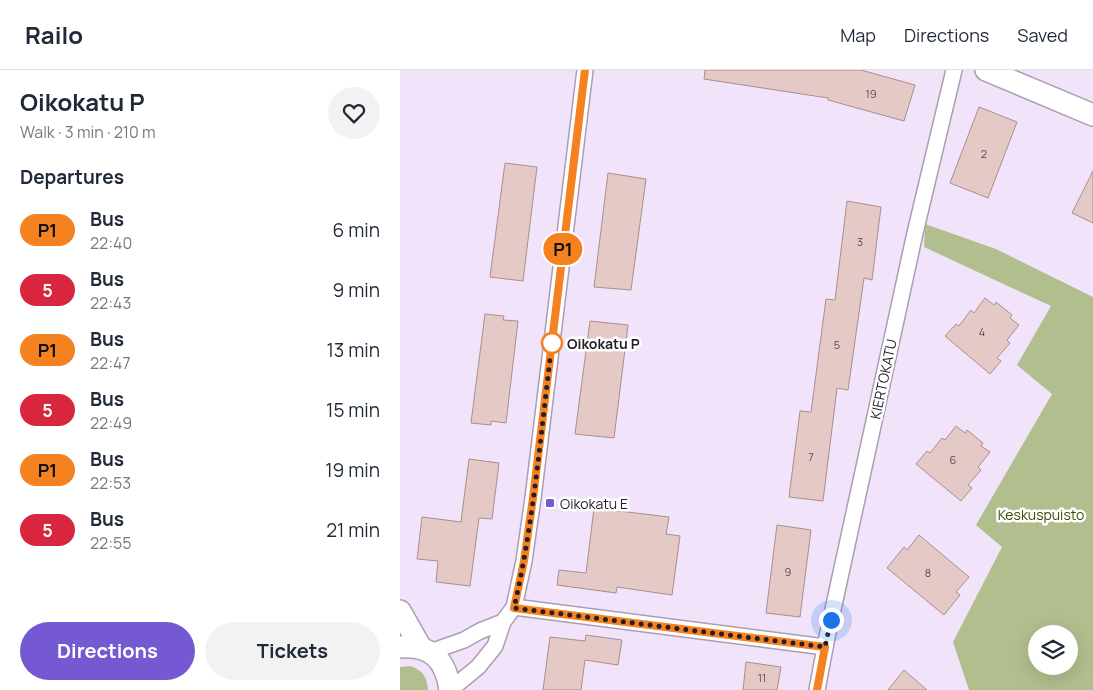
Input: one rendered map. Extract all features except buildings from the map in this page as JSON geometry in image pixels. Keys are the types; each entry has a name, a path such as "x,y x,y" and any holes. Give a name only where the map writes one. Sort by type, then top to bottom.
{"street":[{"path":"450,690 478,667 495,646 504,622 514,608 524,561 533,498 585,70"},
{"name":"KIERTOKATU","path":"817,690 915,233 954,70"},
{"path":"986,70 1043,92 1093,115"},
{"path":"514,608 825,647"},
{"path":"400,611 426,650"},
{"path":"426,650 464,640 480,631 504,622"},
{"path":"400,647 414,646 436,656 445,668 450,690"}],"green space":[{"name":"Keskuspuisto","path":"925,224 996,249 1093,297 1093,690 969,690 953,642 1002,547 976,525 1052,394 1017,365 1051,306 924,247"},
{"path":"411,666 424,675 428,690 400,690 400,667"}],"bus line":[{"name":"P1","path":"585,70 533,498 524,561 514,608 825,647 817,690"}],"place":[{"name":"Oikokatu P","path":"552,343"},
{"name":"Oikokatu E","path":"550,503"}],"route":[{"path":"552,343 531,514 514,608 825,647 831,620"}]}
